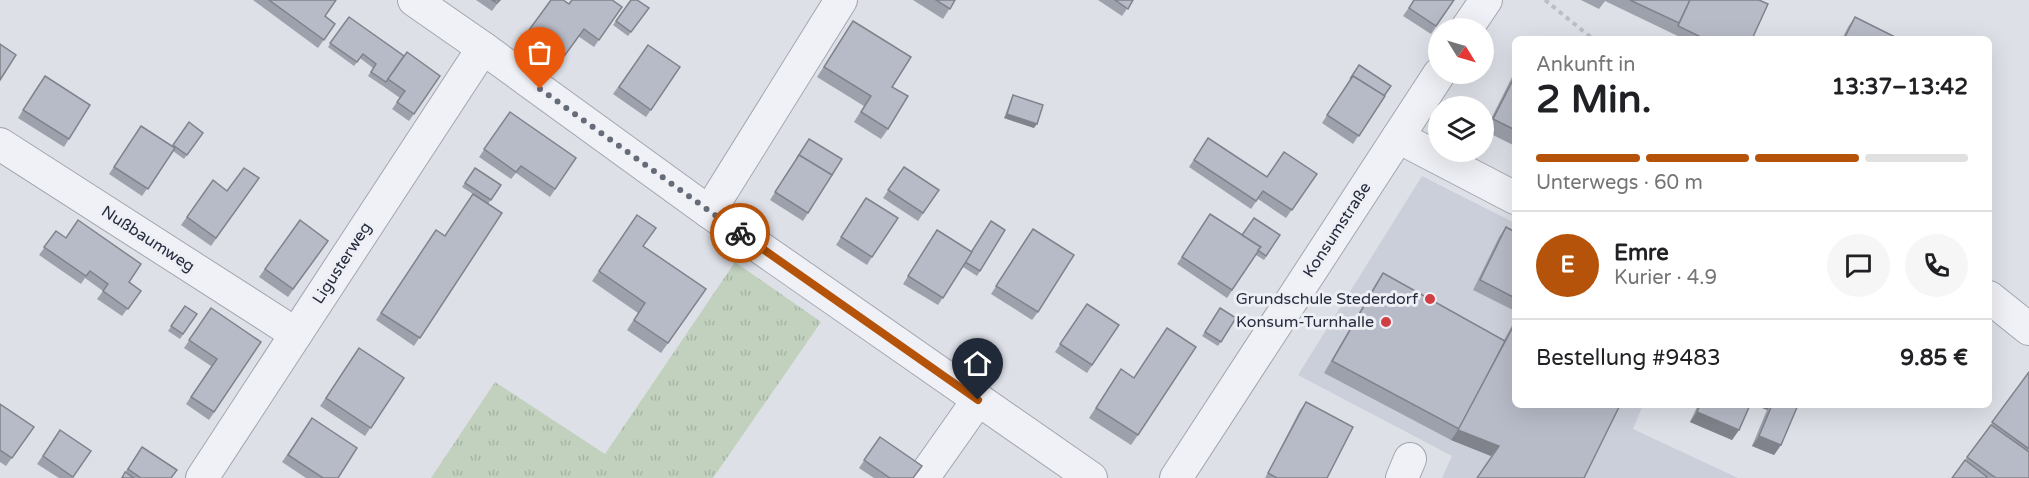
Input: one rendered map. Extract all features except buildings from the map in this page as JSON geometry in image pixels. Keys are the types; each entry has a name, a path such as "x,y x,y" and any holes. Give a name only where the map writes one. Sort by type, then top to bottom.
{"street":[{"path":"414,0 709,212 1091,478"},
{"path":"709,212 841,0"},
{"path":"1474,18 1486,0"},
{"name":"Ligusterweg","path":"202,478 483,48"},
{"name":"Konsumstraße","path":"1176,478 1432,84"},
{"path":"1398,137 1512,196"},
{"name":"Nußbaumweg","path":"0,144 296,334"},
{"path":"1992,299 2029,329"},
{"path":"923,478 978,400"}],"path":[{"path":"1545,0 1589,36"}],"shaded area":[{"name":"Grundschule Stederdorf","path":"1422,176 1512,221 1512,408 1642,408 1633,429 1738,478 1442,478 1452,456 1298,375"}],"green space":[{"path":"735,262 821,322 713,478 431,478 495,382 605,454"}],"way so far":[{"path":"540,89 740,233"}],"place":[{"name":"Grundschule Stederdorf","path":"1430,299"},
{"name":"Konsum-Turnhalle","path":"1386,322"}],"route":[{"path":"740,233 978,400"}]}
